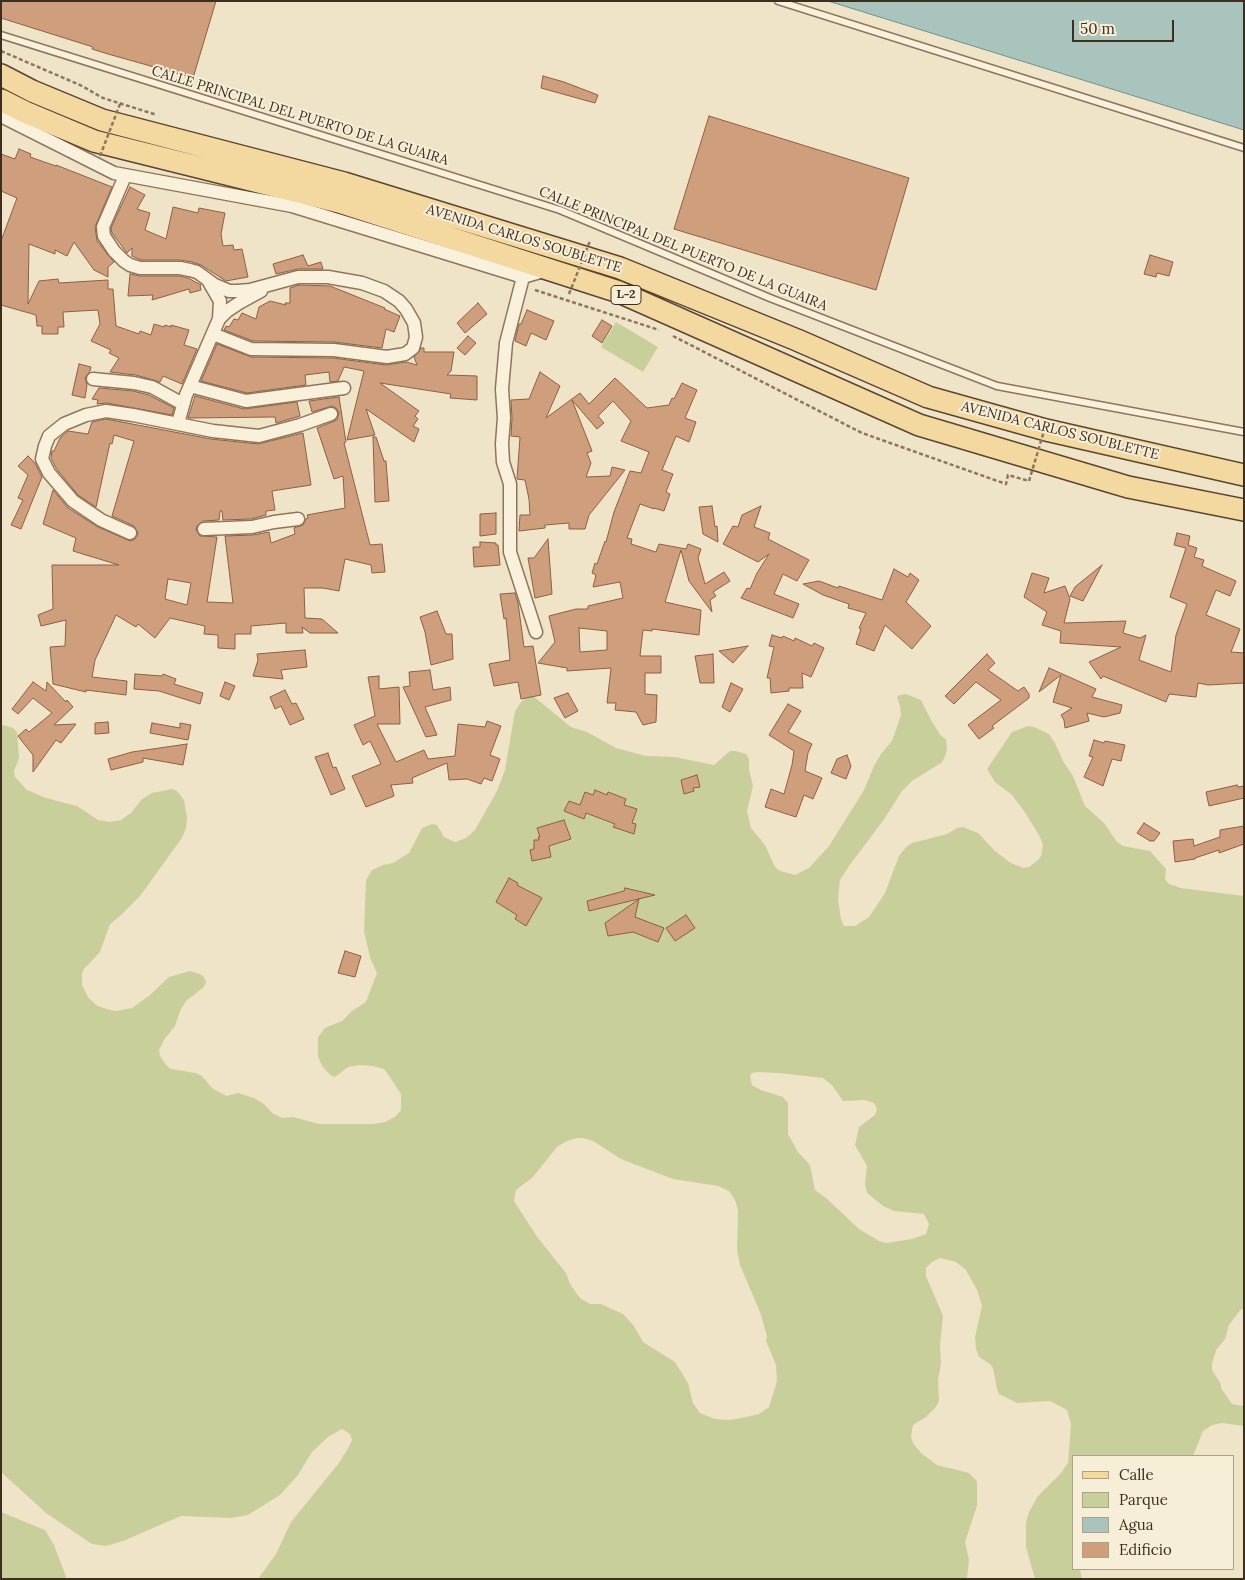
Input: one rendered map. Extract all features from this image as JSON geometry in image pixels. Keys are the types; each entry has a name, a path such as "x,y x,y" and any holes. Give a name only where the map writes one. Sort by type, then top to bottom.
{"main road":[{"name":"AVENIDA CARLOS SOUBLETTE","path":"1,75 32,91 102,120 344,183 620,268 797,340 928,397 1046,430 1244,475"},
{"name":"AVENIDA CARLOS SOUBLETTE","path":"1,100 94,141 340,202 618,292 919,425 1128,487 1244,510"}],"street":[{"path":"1,116 114,174 292,206 523,277 506,343 502,389 504,418 502,444 503,462 510,484 510,552 536,632"},
{"path":"125,176 103,227 104,236 124,262 140,268 180,268 190,270 197,272 209,281 229,291 276,284 298,278 328,277 362,283 384,290 399,301 414,323 416,337 413,348 405,354 387,357 334,350 251,349 213,334"},
{"name":"AVENIDA CARLOS SOUBLETTE","path":"523,277 549,270"},
{"path":"209,281 220,301 220,319"},
{"path":"178,423 190,386 220,319 227,311 239,303 276,284"},
{"path":"93,379 134,383 152,387 183,404"},
{"path":"190,386 246,401 344,388"},
{"path":"130,533 101,520 72,501 49,473 42,459 44,446 49,436 64,424 86,415 106,412 133,414 213,431 259,436 331,414"},
{"path":"204,529 252,527 298,519"}],"lane":[{"path":"778,1 1244,148"},
{"name":"CALLE PRINCIPAL DEL PUERTO DE LA GUAIRA","path":"1,35 560,210 770,298 997,386 1244,432"}],"path":[{"path":"100,156 120,104 103,98"},
{"path":"569,294 590,241"},
{"path":"534,290 664,332"},
{"path":"673,336 862,432 1006,484 1008,475 1029,481 1047,421"}],"green space":[{"path":"616,322 658,347 643,372 601,347"},
{"path":"906,694 921,700 941,736 946,739 947,750 941,763 912,781 902,791 840,880 838,900 844,926 855,926 869,917 885,893 899,856 912,843 947,834 963,827 978,833 995,851 1011,863 1023,868 1029,867 1038,860 1041,856 1043,845 1039,835 1012,795 995,782 987,769 1012,732 1028,726 1049,734 1073,776 1085,806 1104,823 1117,842 1123,846 1150,851 1166,869 1165,879 1169,884 1181,888 1244,896 1244,1310 1241,1309 1229,1325 1225,1339 1216,1350 1212,1370 1232,1404 1244,1406 1244,1426 1222,1423 1212,1425 1203,1431 1193,1455 1072,1455 1072,1570 1080,1570 1082,1579 1035,1579 1026,1547 1026,1522 1029,1512 1038,1496 1061,1473 1068,1463 1071,1424 1067,1410 1050,1401 1017,1403 999,1394 993,1368 979,1357 976,1349 975,1337 982,1306 977,1290 966,1270 956,1262 940,1258 926,1268 926,1276 943,1316 940,1345 941,1363 938,1380 939,1401 926,1417 913,1425 911,1437 921,1453 937,1465 969,1473 977,1481 977,1506 965,1542 969,1560 967,1579 258,1579 276,1554 291,1522 339,1463 350,1445 352,1440 350,1434 342,1429 328,1437 312,1452 298,1475 280,1495 248,1515 231,1518 181,1516 123,1541 106,1546 92,1544 46,1513 1,1472 1,725 13,728 17,732 19,758 14,771 15,777 27,790 46,798 77,806 98,820 109,822 121,820 131,813 142,799 152,793 172,789 177,791 184,800 187,818 182,838 140,896 110,924 100,952 84,969 82,985 88,997 96,1005 106,1009 116,1011 132,1008 150,995 169,977 190,971 200,974 206,982 204,987 186,1001 175,1026 159,1050 160,1056 166,1065 171,1069 196,1073 202,1076 213,1089 227,1096 238,1093 254,1098 264,1104 272,1113 282,1118 293,1117 319,1124 374,1124 385,1122 395,1117 401,1110 401,1094 384,1069 359,1065 348,1067 335,1077 330,1075 323,1067 318,1057 318,1037 325,1028 342,1021 352,1011 366,1002 377,973 370,958 364,931 366,880 372,870 393,863 409,853 422,828 432,824 437,825 444,837 455,842 466,838 475,830 497,791 505,770 515,711 522,701 533,696 571,727 587,732 616,748 646,756 675,757 714,765 730,751 746,754 749,759 753,786 747,811 751,828 765,845 775,867 780,871 795,875 809,868 829,846 864,790 874,766 892,741 901,715 897,697","holes":["752,1073 779,1073 823,1078 832,1085 843,1101 865,1100 874,1103 877,1109 875,1115 859,1127 855,1145 867,1166 865,1184 867,1193 883,1206 894,1211 924,1214 929,1224 926,1234 912,1239 886,1243 879,1241 859,1229 815,1190 810,1165 798,1152 788,1134 788,1103 783,1097 752,1085 750,1076","583,1138 593,1141 621,1159 673,1179 718,1186 729,1191 735,1200 738,1210 737,1250 740,1265 760,1312 767,1336 766,1341 776,1365 777,1381 769,1407 759,1414 729,1420 715,1419 700,1413 693,1403 688,1383 675,1362 643,1342 634,1326 623,1314 601,1304 590,1304 580,1298 570,1284 566,1273 538,1238 514,1201 516,1190 533,1177 557,1147 567,1141"]},
{"path":"1,1512 45,1530 54,1545 67,1579 1,1579"}],"water":[{"path":"828,1 1244,1 1244,130"}],"building":[{"path":"1,1 216,1 193,78 92,49 93,47 1,18"},
{"path":"543,76 598,95 595,103 541,88"},
{"path":"709,116 909,178 876,290 674,229"},
{"path":"19,149 31,154 30,157 112,187 95,227 97,241 114,262 108,267 108,277 94,270 74,242 67,256 55,250 55,254 29,244 28,304 39,281 58,279 59,283 108,280 108,289 113,289 116,326 139,334 140,331 151,335 154,324 164,327 165,325 171,327 171,325 189,330 184,345 197,349 182,384 163,376 160,382 136,375 110,372 119,358 109,353 111,350 91,341 100,324 98,310 63,312 64,327 58,327 58,334 42,334 42,326 37,326 36,315 1,305 1,241 17,198 1,191 1,154 15,159"},
{"path":"130,187 145,195 137,209 150,213 145,230 166,239 173,207 198,213 199,208 225,213 221,234 223,246 233,245 234,250 242,249 248,277 226,281 201,265 192,262 180,260 141,260 132,256 132,248 127,253 112,233 111,228"},
{"path":"303,255 308,266 321,262 323,269 298,269 276,274 273,264"},
{"path":"1150,255 1173,262 1169,276 1157,273 1156,277 1144,274"},
{"path":"130,274 188,278 201,285 201,290 190,293 189,289 152,300 153,295 128,296"},
{"path":"299,285 330,286 385,308 400,316 394,332 386,329 382,348 334,342 253,341 224,330 226,326 229,327 234,319 238,320 242,313 256,319 259,307 270,301 286,305 285,303 290,303 290,288"},
{"path":"478,303 487,314 465,333 457,323"},
{"path":"527,310 554,321 546,340 531,333 526,346 515,341 519,324 521,324"},
{"path":"602,320 612,326 602,343 592,336"},
{"path":"468,336 476,343 465,355 457,348"},
{"path":"217,344 251,357 333,358 386,365 406,362 417,365 414,357 421,348 424,348 424,352 454,352 451,371 447,375 477,376 477,400 450,398 451,394 380,383 419,411 415,416 418,419 413,426 419,429 414,442 366,409 375,435 347,440 364,371 344,367 338,381 330,382 329,372 305,375 306,385 247,393 201,381"},
{"path":"79,364 91,367 85,378 87,385 85,398 72,395"},
{"path":"540,372 560,386 546,418 580,393 589,404 615,378 647,408 669,405 682,383 697,390 685,418 696,422 689,442 676,436 662,470 673,474 666,492 670,494 664,511 640,504 627,538 632,539 631,544 656,552 659,544 686,549 688,544 701,549 698,558 705,584 724,572 730,581 713,592 716,596 710,600 712,612 689,581 681,550 665,602 701,610 699,635 652,629 652,631 643,630 640,656 661,656 661,673 645,673 645,694 657,695 656,722 643,725 636,712 615,710 616,703 607,703 611,668 567,671 567,668 538,663 555,642 549,616 576,609 588,609 588,606 623,598 620,582 593,587 596,575 592,573 606,542 614,512 630,471 641,473 649,452 621,441 631,421 613,401 598,416 604,423 597,429 572,400 592,451 587,453 591,463 586,477 610,476 612,467 625,470 589,515 585,529 569,529 569,523 545,525 545,528 519,531 520,515 530,515 525,480 517,479 520,437 511,436 511,400 529,399","holes":["579,628 607,631 607,650 580,652"]},
{"path":"99,388 133,391 149,395 174,408 172,415 107,403 97,404 98,400 92,399"},
{"path":"195,396 244,409 297,402 300,416 276,423 275,417 188,418"},
{"path":"339,397 346,442 344,443 370,545 382,544 385,572 372,573 371,565 345,559 339,591 323,588 304,588 305,618 322,619 338,633 310,633 302,627 303,633 286,633 286,623 251,626 251,634 235,634 235,649 218,648 218,635 204,634 205,626 170,618 155,638 138,624 136,627 116,615 95,660 92,677 127,681 126,695 86,690 86,692 53,684 50,647 65,646 66,620 41,626 38,615 53,609 52,565 119,565 73,551 76,538 43,524 53,490 68,508 98,527 130,541 135,539 138,533 134,526 112,516 134,441 114,435 112,444 110,443 96,507 78,495 56,468 51,458 52,451 54,451 60,438 68,431 88,434 92,422 106,419 211,439 258,444 303,433 311,485 272,491 275,510 266,511 266,515 251,519 223,520 222,511 220,511 219,520 203,521 197,526 196,530 200,536 217,537 207,602 233,603 225,536 253,535 269,532 271,543 295,534 294,528 303,525 308,518 307,515 345,508 343,476 334,479 317,428 337,420 339,412 332,406 312,412 309,401","holes":["168,579 191,583 187,605 165,599"]},
{"path":"373,437 376,437 384,461 386,461 389,501 375,502"},
{"path":"28,456 35,463 42,477 21,529 11,525 23,500 18,498 28,475 18,466"},
{"path":"712,506 715,527 717,526 718,542 703,534 699,507"},
{"path":"761,506 754,527 770,533 768,539 809,560 797,581 783,574 774,594 799,604 793,618 741,598 747,588 750,589 769,554 758,562 723,544 733,526 738,527 742,515"},
{"path":"496,513 496,534 480,536 480,514"},
{"path":"1177,533 1190,536 1188,545 1197,548 1194,557 1204,560 1202,566 1236,581 1230,596 1216,590 1206,615 1240,629 1231,652 1244,653 1244,683 1208,685 1198,683 1196,697 1169,694 1166,702 1103,676 1101,679 1089,662 1121,647 1060,643 1061,631 1042,625 1047,612 1024,597 1032,573 1049,578 1044,593 1065,586 1070,599 1064,623 1126,621 1123,633 1140,638 1146,635 1139,660 1171,672 1176,635 1187,604 1170,597 1186,548 1174,545"},
{"path":"548,539 552,594 535,598 528,558 534,558"},
{"path":"480,542 496,543 498,545 500,565 474,567 473,547 480,547"},
{"path":"1102,565 1083,601 1070,596 1075,587"},
{"path":"894,569 908,577 910,573 919,580 906,602 931,626 912,649 885,625 874,651 856,644 861,629 859,628 866,613 848,608 849,604 823,595 803,584 819,581 882,600"},
{"path":"515,593 524,647 533,646 541,695 521,699 518,682 494,686 489,664 510,660 506,618 504,619 500,594"},
{"path":"437,611 446,634 452,634 453,659 431,665 425,632 420,617"},
{"path":"772,635 782,638 783,636 794,641 795,638 812,646 814,643 824,648 811,677 802,673 803,688 789,688 789,691 771,693 770,678 767,678 774,647 769,646"},
{"path":"748,646 733,663 719,651"},
{"path":"305,650 307,667 281,670 283,679 253,676 258,660 257,654"},
{"path":"713,654 714,683 700,683 695,656"},
{"path":"987,654 995,663 988,670 1018,691 1024,687 1029,694 1029,698 992,726 994,728 979,739 968,725 1001,700 976,682 954,704 945,696"},
{"path":"1049,668 1096,689 1092,697 1122,705 1120,713 1104,717 1087,713 1089,721 1065,728 1061,715 1072,708 1053,702 1061,675 1039,692"},
{"path":"430,670 433,690 450,687 451,700 425,707 437,735 426,737 403,687 410,686 409,672"},
{"path":"135,674 162,676 163,674 176,679 174,684 203,693 200,704 159,691 134,689"},
{"path":"379,676 379,689 399,687 400,724 377,724 396,762 424,750 428,759 455,756 458,724 485,727 487,721 501,726 490,755 500,759 492,781 484,778 481,784 467,779 449,780 447,763 412,778 413,783 391,785 394,796 366,807 352,776 381,764 370,741 363,745 354,725 375,716 368,677"},
{"path":"33,682 46,691 47,682 73,707 54,725 76,724 61,743 56,740 33,772 33,755 18,736 26,729 29,732 52,713 33,698 18,714 12,709"},
{"path":"225,682 235,686 229,700 220,696"},
{"path":"731,683 743,689 730,712 722,707"},
{"path":"285,690 292,704 296,703 304,719 290,725 281,706 275,709 270,697"},
{"path":"568,693 578,711 565,718 554,698"},
{"path":"788,704 801,711 788,732 812,744 808,753 805,771 822,778 813,799 804,795 796,817 765,807 771,789 784,794 792,765 794,751 769,735"},
{"path":"108,722 109,733 95,734 95,723"},
{"path":"152,723 180,728 180,723 191,725 188,740 150,733"},
{"path":"1094,740 1125,745 1121,761 1112,759 1103,786 1084,777 1093,757 1089,756"},
{"path":"187,744 183,765 143,758 143,762 111,770 108,759 132,752"},
{"path":"328,753 333,768 336,767 345,789 331,795 315,757"},
{"path":"847,755 851,766 846,779 831,773 837,759"},
{"path":"697,775 700,787 693,788 694,791 684,794 681,780"},
{"path":"1237,785 1238,787 1244,786 1244,798 1209,806 1206,792"},
{"path":"595,790 607,795 608,792 626,799 624,805 637,809 632,823 636,824 634,834 613,827 615,824 586,813 584,819 564,811 569,801 580,805 585,792 593,795"},
{"path":"564,820 571,839 549,846 551,857 532,861 530,850 534,849 534,840 539,840 538,837 540,837 537,828"},
{"path":"1144,823 1160,833 1154,841 1150,841 1137,833"},
{"path":"1244,826 1244,844 1219,853 1219,850 1195,859 1175,862 1173,841 1193,839 1194,846 1220,837 1220,830"},
{"path":"509,878 518,883 517,885 542,898 526,926 515,919 517,915 496,902"},
{"path":"625,888 655,895 589,911 587,901 624,891"},
{"path":"639,899 635,917 664,928 658,942 633,932 608,936 605,923"},
{"path":"686,915 695,928 675,941 666,928"},
{"path":"345,951 361,956 355,977 338,973"}]}
